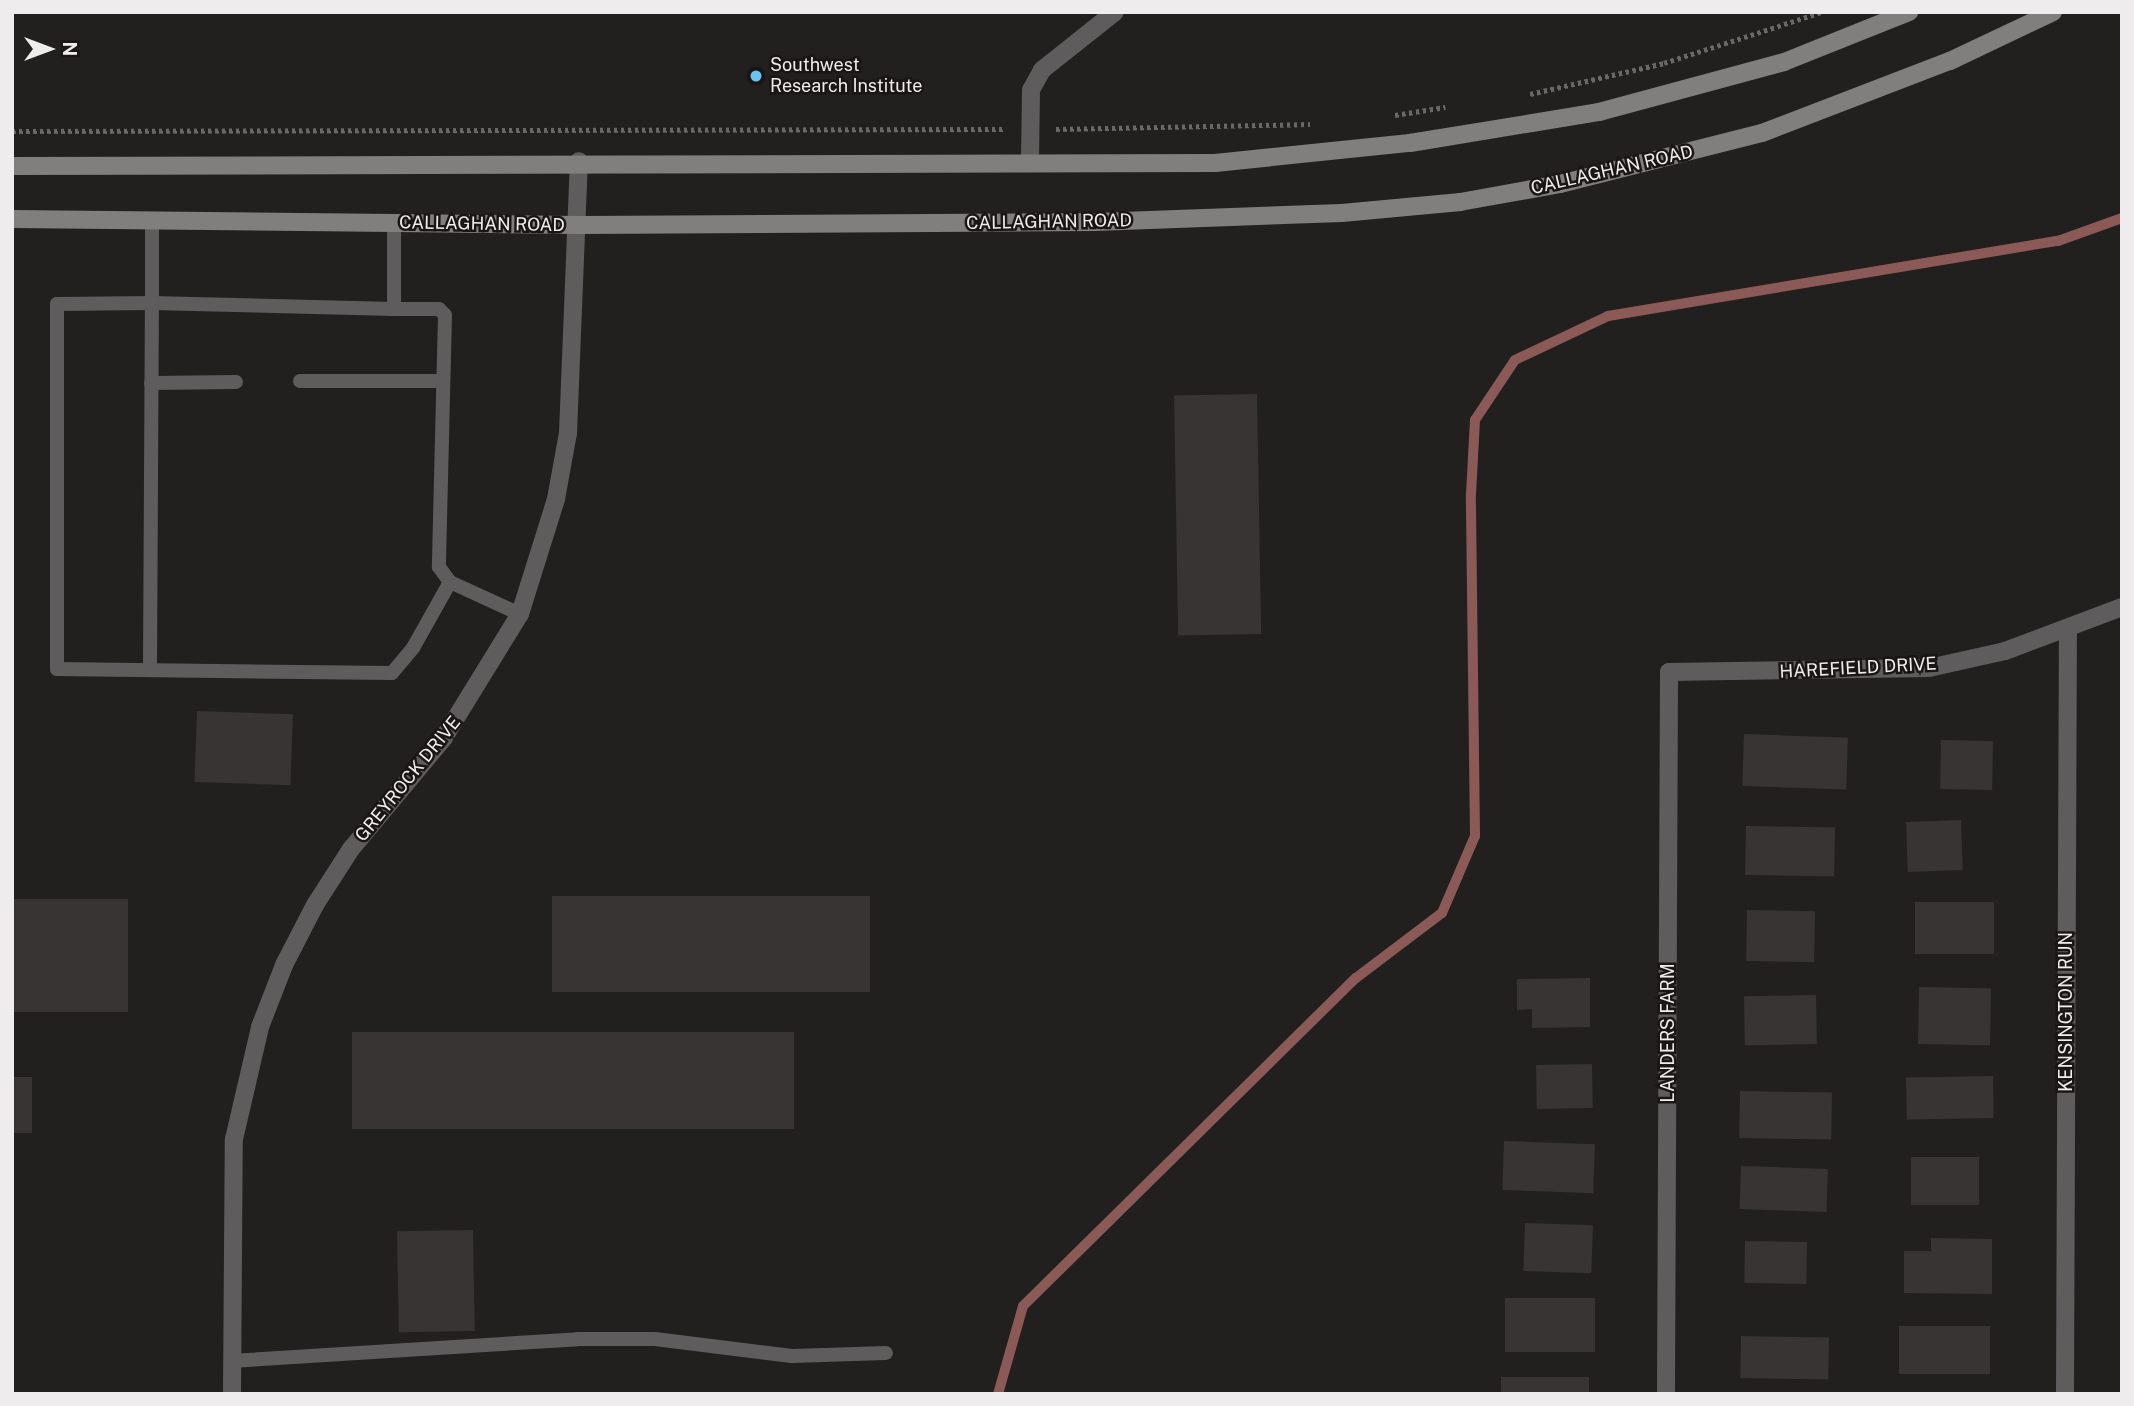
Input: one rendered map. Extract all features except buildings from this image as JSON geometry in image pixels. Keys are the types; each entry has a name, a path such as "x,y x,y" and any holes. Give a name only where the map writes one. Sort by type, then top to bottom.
{"main road":[{"path":"12,166 579,161 1228,162 1410,143 1591,113 1784,62 1909,12"},
{"name":"CALLAGHAN ROAD","path":"12,219 579,225 1214,219 1460,202 1584,179 1762,133 1950,61 2053,12"}],"street":[{"path":"1030,161 1031,90 1042,70 1115,12"},
{"name":"GREYROCK DRIVE","path":"232,1394 234,1139 260,1027 284,965 351,849 443,739 520,614 556,499 568,433 579,225 579,161"},
{"name":"HAREFIELD DRIVE","path":"1670,672 1929,667 2005,651 2068,631 2122,607"},
{"name":"KENSINGTON RUN","path":"2065,1394 2068,631"},
{"name":"LANDERS FARM","path":"1666,1394 1670,672"}],"lane":[{"path":"150,669 152,220"},
{"path":"394,223 394,309"},
{"path":"450,582 413,648 392,673 57,668 57,304 152,303 439,309 445,315 439,567 450,582 520,614"},
{"path":"300,381 443,381"},
{"path":"151,383 236,382"},
{"path":"232,1361 578,1339 655,1339 792,1356 887,1353"}],"path":[{"path":"1525,95 1664,63 1822,12"},
{"path":"1388,116 1457,106"},
{"path":"1088,130 1320,123"},
{"path":"12,131 947,129"}],"waterway":[{"path":"998,1394 1023,1306 1356,978 1442,913 1475,836 1471,494 1475,420 1515,360 1608,316 2058,241 2122,218"}],"place":[{"name":"Southwest Research Institute","path":"756,76"}]}
